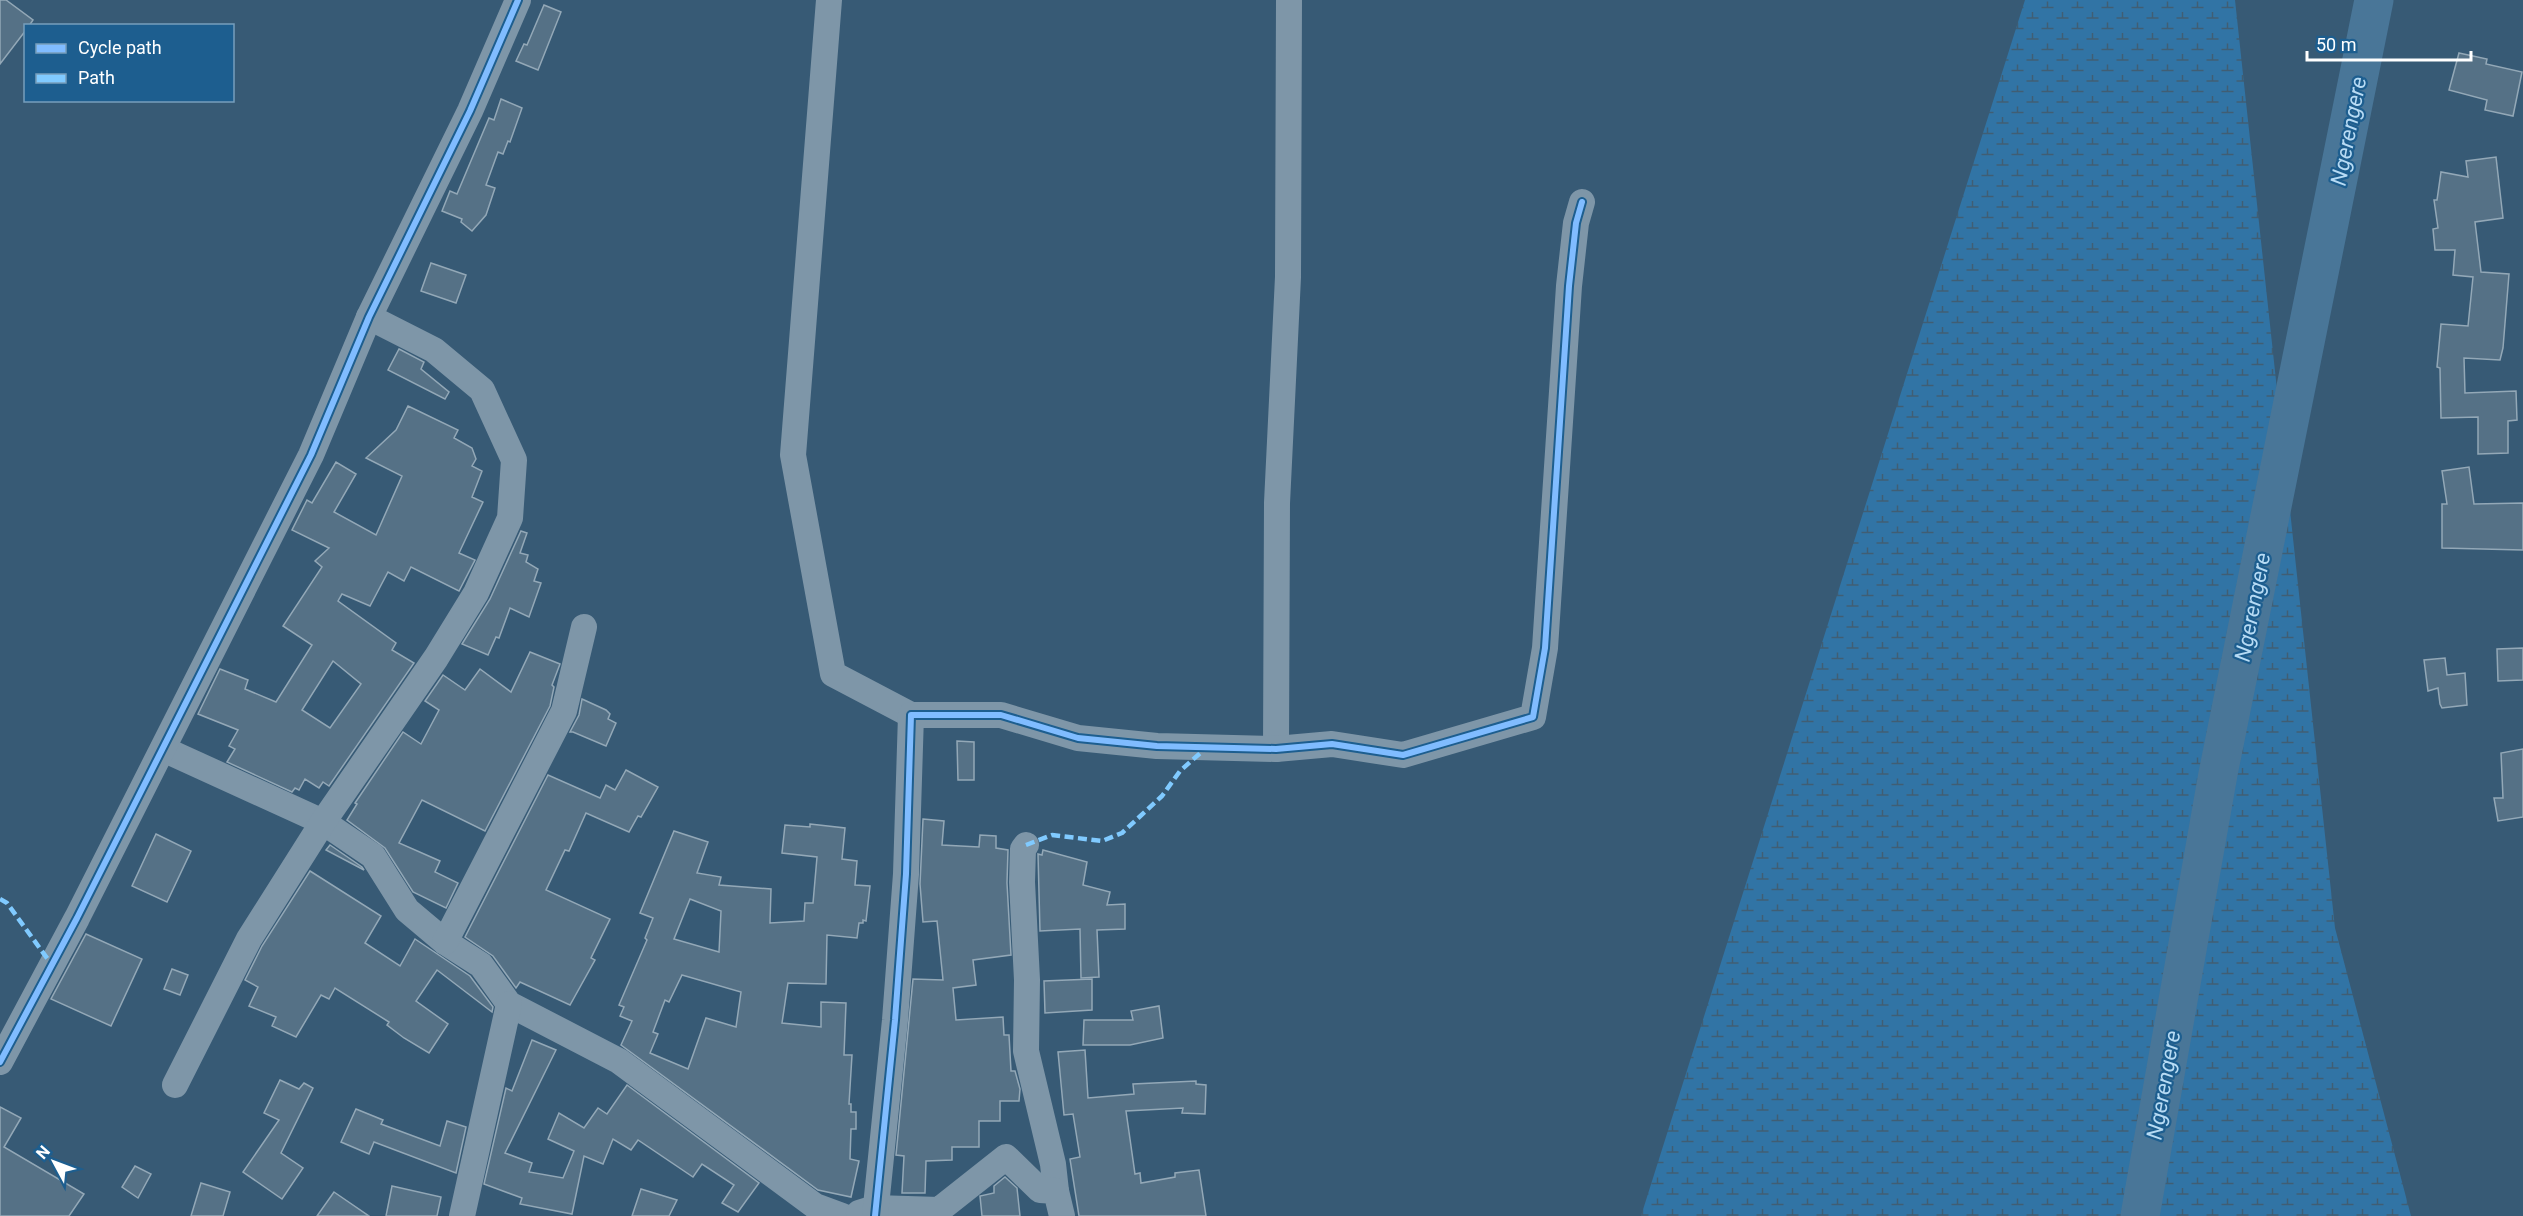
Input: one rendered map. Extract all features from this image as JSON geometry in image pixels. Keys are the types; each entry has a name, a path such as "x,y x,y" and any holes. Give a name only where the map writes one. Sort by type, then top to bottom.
{"street":[{"path":"0,1062 163,749 311,455 369,317 470,111 518,0"},
{"path":"829,0 793,455 833,674 911,715 1001,715 1078,738 1157,746 1276,749 1332,744 1403,755 1533,717 1545,648 1569,286 1576,223 1582,202"},
{"path":"1276,749 1277,502 1288,276 1289,0"},
{"path":"175,1085 249,939 323,822 459,621 476,593 510,518 514,460 482,390 434,350 369,317"},
{"path":"445,942 564,711 584,627"},
{"path":"875,1212 895,1020 905,885 911,715"},
{"path":"163,749 323,822 374,856 406,910 445,942 481,965 509,1004 620,1060 815,1206 842,1216"},
{"path":"1026,845 1023,849 1022,882 1027,980 1026,1051 1053,1164 1062,1216"},
{"path":"462,1216 509,1004"},
{"path":"847,1216 875,1212 939,1210 1006,1157 1040,1190 1056,1191"}],"green space":[{"path":"2025,0 2235,0 2335,928 2411,1216 1641,1216"}],"building":[{"path":"0,0 6,0 33,20 30,24 24,24 24,33 0,64"},
{"path":"544,5 561,12 538,70 516,61 524,44 527,45"},
{"path":"2459,53 2487,59 2486,64 2522,72 2513,116 2485,110 2487,100 2449,90"},
{"path":"501,99 522,108 510,142 508,141 503,154 498,152 486,185 495,188 486,215 472,231 461,222 462,219 442,211 450,191 457,194 489,118 494,120"},
{"path":"2496,157 2503,218 2475,222 2481,272 2509,274 2503,348 2500,360 2464,358 2465,393 2516,391 2517,420 2508,421 2508,453 2478,454 2478,417 2441,418 2440,368 2437,367 2441,324 2468,326 2473,277 2453,275 2455,250 2435,250 2433,229 2438,228 2434,200 2437,200 2441,172 2468,177 2466,161"},
{"path":"431,263 466,275 456,303 421,291"},
{"path":"399,349 424,362 421,369 449,392 445,399 388,370"},
{"path":"408,406 458,430 454,438 472,448 476,459 472,466 482,471 472,497 483,502 459,553 475,560 459,591 411,567 404,581 388,572 370,606 342,594 338,601 396,643 392,650 414,663 329,786 323,782 319,788 305,779 299,790 295,788 292,792 227,762 235,749 229,746 238,730 198,714 220,669 248,680 245,689 276,702 312,645 283,626 322,567 315,561 329,548 292,530 307,500 312,503 336,462 356,474 334,512 376,535 402,476 366,458 396,430","holes":["333,661 361,684 330,728 302,710"]},
{"path":"2469,467 2474,504 2523,503 2523,550 2442,548 2442,504 2447,504 2442,471"},
{"path":"521,531 527,533 520,553 528,555 526,562 538,569 534,581 541,583 529,617 510,608 499,638 496,637 488,655 462,644 490,599"},
{"path":"2523,648 2523,680 2498,681 2497,649"},
{"path":"530,652 560,664 552,685 554,687 550,706 485,831 422,800 399,843 440,861 435,872 458,883 446,908 413,892 385,848 347,820 357,804 355,803 403,732 421,744 439,710 425,701 443,675 465,690 480,669 511,692"},
{"path":"2445,658 2447,675 2465,673 2467,705 2442,708 2438,688 2428,691 2424,660"},
{"path":"582,699 606,710 610,714 608,719 616,723 606,746 570,732 579,715"},
{"path":"957,741 974,742 974,780 958,780"},
{"path":"2523,749 2523,817 2498,821 2494,798 2503,798 2501,753"},
{"path":"626,770 658,787 641,817 638,816 629,832 586,813 569,851 565,850 546,890 610,919 591,958 595,960 570,1005 520,982 516,988 493,956 465,937 548,775 600,798 606,785 615,790"},
{"path":"923,819 944,821 942,845 979,847 980,835 996,836 996,848 1008,850 1007,883 1011,955 973,960 976,985 953,988 956,1020 1003,1017 1004,1035 1009,1035 1011,1071 1015,1071 1020,1089 1019,1101 1000,1101 1000,1121 979,1121 979,1147 952,1147 952,1160 926,1161 925,1193 902,1193 904,1156 896,1155 913,979 943,980 937,921 923,922 920,884"},
{"path":"810,824 845,828 842,859 857,861 855,885 870,886 866,921 859,923 857,938 827,935 826,984 788,983 782,1023 821,1027 821,1002 846,1003 844,1055 852,1055 849,1104 851,1104 851,1112 856,1112 856,1129 851,1129 850,1159 859,1161 851,1197 818,1190 621,1045 632,1021 620,1016 624,1007 619,1005 647,940 645,938 653,918 640,913 674,831 708,842 697,873 721,877 719,885 771,889 770,923 804,921 805,903 813,903 817,857 782,853 785,825 810,827","holes":["690,899 721,911 719,952 674,939","682,975 741,992 736,1027 706,1018 688,1069 650,1053 658,1034 653,1032 665,1000 669,1002"]},
{"path":"156,834 191,851 167,902 132,886"},
{"path":"330,845 362,867 364,870 326,850"},
{"path":"1043,850 1087,862 1083,885 1110,892 1107,905 1125,904 1125,929 1097,930 1099,977 1081,978 1080,929 1040,931 1038,854 1042,855"},
{"path":"310,871 381,916 365,943 400,966 415,939 470,976 493,1007 492,1012 437,970 416,1001 448,1024 429,1053 387,1025 389,1022 335,988 329,999 321,995 296,1037 272,1026 276,1017 249,1006 258,987 245,980 262,946"},
{"path":"86,934 142,959 111,1026 51,999"},
{"path":"172,969 188,975 180,995 164,989"},
{"path":"1092,979 1092,1010 1045,1013 1044,981"},
{"path":"1159,1006 1163,1038 1130,1045 1083,1045 1084,1020 1133,1020 1131,1011"},
{"path":"532,1040 556,1050 505,1153 532,1163 529,1172 563,1178 574,1151 548,1139 559,1113 584,1128 598,1108 607,1114 627,1085 759,1183 738,1212 722,1203 734,1185 702,1164 693,1177 638,1140 631,1150 613,1139 603,1164 584,1156 572,1214 520,1204 522,1198 484,1184 506,1088 512,1091"},
{"path":"1085,1050 1088,1098 1134,1094 1133,1084 1196,1081 1196,1084 1206,1085 1205,1114 1182,1113 1183,1108 1126,1111 1135,1174 1140,1173 1141,1183 1175,1177 1175,1173 1199,1170 1206,1216 1079,1216 1070,1159 1080,1157 1073,1114 1064,1115 1058,1052"},
{"path":"280,1080 299,1089 304,1083 313,1088 281,1153 303,1168 282,1199 243,1172 279,1120 264,1113"},
{"path":"0,1107 21,1118 4,1147 84,1194 69,1216 0,1216"},
{"path":"356,1109 383,1120 381,1124 440,1146 447,1121 466,1127 456,1173 374,1142 369,1154 341,1142"},
{"path":"135,1166 151,1174 138,1198 122,1187"},
{"path":"1005,1177 1017,1188 1020,1216 982,1216 980,1196 994,1193 994,1186"},
{"path":"201,1183 230,1192 223,1216 191,1216"},
{"path":"392,1186 441,1197 437,1216 386,1216"},
{"path":"641,1189 677,1200 669,1216 632,1216"},
{"path":"334,1192 369,1216 317,1216"}],"waterway":[{"name":"Ngerengere","path":"2140,1216 2218,774 2374,0"}],"marked path":[{"path":"1026,845 1052,835 1102,841 1122,833 1162,796 1180,771 1206,748"},
{"path":"0,899 7,903 52,965"}],"cycle path":[{"path":"0,1062 77,918 311,455 369,317 470,111 518,0"},
{"path":"875,1216 895,1020 906,874 911,715 1001,715 1078,738 1157,746 1276,749 1332,744 1403,755 1533,717 1545,648 1569,286 1576,223 1582,202"}]}
